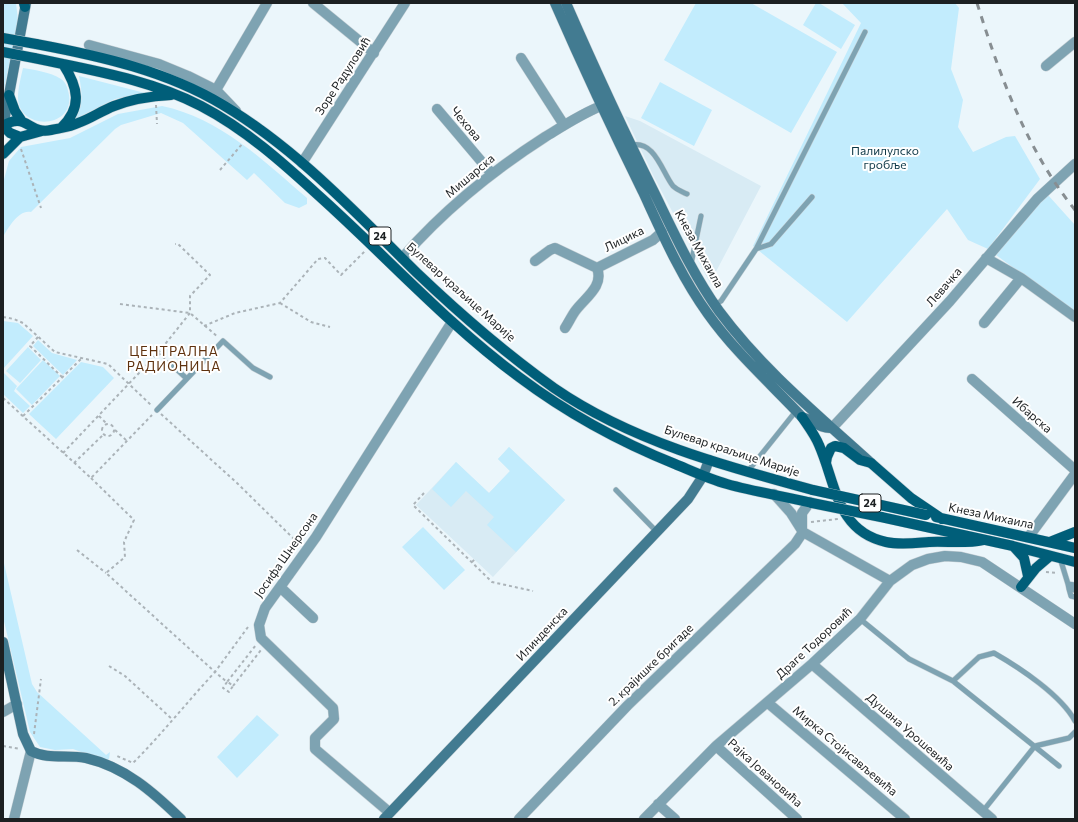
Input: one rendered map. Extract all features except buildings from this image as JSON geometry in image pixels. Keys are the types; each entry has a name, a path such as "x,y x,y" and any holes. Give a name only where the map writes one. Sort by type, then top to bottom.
{"main road":[{"name":"Кнеза Михаила","path":"555,3 601,106 662,232 682,272 708,315 738,352 799,414 820,427 832,428"},
{"name":"Кнеза Михаила","path":"566,3 631,145 691,265 715,305 752,352 816,414 871,462"},
{"path":"20,142 10,133 4,122 25,4"},
{"name":"Булевар краљице Марије","path":"3,38 112,61 158,75 193,89 241,117 302,163 489,338 556,389 623,427 709,460 814,490 926,515"},
{"name":"24","path":"3,52 130,79 177,95 200,106 249,136 299,177 452,322 519,377 583,420 642,451 703,476 733,485 811,503"},
{"path":"61,128 72,114 76,101 71,77 62,64"},
{"path":"9,96 15,111 21,120 32,128 49,131 78,124 120,103 157,96 177,95"},
{"path":"4,122 21,120"},
{"path":"3,154 20,142 42,130"},
{"path":"799,414 814,434 835,492 848,518 856,527 875,538 886,542 905,544 968,543 983,540"},
{"path":"826,465 827,457 831,448 835,446 844,448 860,460 871,462 911,498 942,519"},
{"name":"Илинденска","path":"386,816 688,499 703,476 709,460"},
{"name":"Кнеза Михаила","path":"811,503 983,540"},
{"name":"Кнеза Михаила","path":"926,515 1050,542"},
{"path":"1050,542 1075,532"},
{"name":"24","path":"983,540 1075,562"},
{"name":"24","path":"1050,542 1075,548"},
{"path":"1013,546 1024,558 1028,576"},
{"path":"1021,587 1028,576 1055,557"},
{"path":"3,642 23,734 31,751 37,754 49,756 86,758 113,767 137,780 181,819"}],"street":[{"path":"216,90 267,3"},
{"path":"313,3 374,53"},
{"name":"Зоре Радуловић","path":"302,163 405,3"},
{"path":"1046,66 1075,42"},
{"path":"89,45 159,64 188,76 216,90 241,117"},
{"path":"521,58 564,125"},
{"name":"Мишарска","path":"402,258 469,192 492,174 564,125 601,106"},
{"name":"Чехова","path":"437,109 492,174"},
{"name":"Левачка","path":"832,428 950,301 1037,199 1075,164"},
{"name":"Лицика","path":"597,268 653,240 662,232"},
{"name":"Лицика","path":"535,261 555,248 597,268 599,273 598,283 576,310 565,328"},
{"path":"986,258 1021,278 1075,317"},
{"path":"984,323 1021,278"},
{"name":"Јосифа Шнерсона","path":"264,640 259,625 265,608 306,550 373,448 452,322"},
{"name":"Ибарска","path":"972,378 1075,470"},
{"path":"1027,537 1075,474"},
{"path":"774,494 791,513 803,532 890,581"},
{"path":"803,532 802,513 811,503"},
{"name":"2. крајишке бригаде","path":"519,819 628,705 794,544 803,532"},
{"name":"Драге Тодоровић","path":"644,819 716,746 768,703 860,619 890,581 907,568 920,562 936,557 954,556 982,562 1075,624"},
{"path":"280,587 313,618"},
{"path":"264,640 334,708 334,719 315,738 315,749 386,816"},
{"name":"Душана Урошевића","path":"812,664 992,819"},
{"name":"Мирка Стојисављевића","path":"768,703 905,819"},
{"path":"3,712 16,704"},
{"name":"Рајка Јовановића","path":"716,746 797,819"},
{"path":"14,819 31,751"},
{"path":"658,804 675,819"}],"lane":[{"path":"715,305 721,301 756,249 864,32"},
{"path":"631,145 640,145 651,151 660,161 674,186 686,194"},
{"path":"756,249 771,244 812,197"},
{"path":"691,265 701,216"},
{"path":"157,410 223,341 253,368 270,377"},
{"path":"172,365 186,378"},
{"path":"748,471 799,414"},
{"path":"616,490 657,532"},
{"path":"1055,557 1071,588 1073,598"},
{"path":"1071,588 1075,585"},
{"path":"860,619 909,659 953,681 1059,766"},
{"path":"953,681 979,657 994,653 1041,686 1067,708 1075,722"},
{"path":"983,811 1035,746 1069,738 1075,732"}],"path":[{"path":"157,107 157,124"},
{"path":"220,170 249,136"},
{"path":"20,142 41,208"},
{"path":"63,454 158,353 190,313 190,296 210,276 178,244 175,244"},
{"path":"204,326 235,313 280,303 318,259 325,258 341,275 371,245"},
{"path":"280,303 311,322 330,327"},
{"path":"120,304 190,313 223,341"},
{"path":"3,318 14,319 23,323 55,352 108,364 238,484 306,550"},
{"path":"38,337 30,346 62,377"},
{"path":"158,353 172,365"},
{"path":"23,416 82,358"},
{"path":"3,398 134,520 124,542 125,557 106,573"},
{"path":"90,478 157,410"},
{"path":"99,416 107,424 111,424 127,441"},
{"path":"104,434 103,428 107,424"},
{"path":"104,434 111,436 115,430"},
{"path":"74,463 104,434"},
{"path":"424,493 413,505 492,582 533,591"},
{"path":"820,521 840,519"},
{"path":"77,550 106,573 215,672 233,686"},
{"path":"472,562 476,558"},
{"path":"1043,572 1064,574"},
{"path":"117,756 133,763 164,732 172,719 215,672 248,627"},
{"path":"264,640 229,692 223,688 227,682 264,640"},
{"path":"109,666 125,676 172,719"},
{"path":"3,746 31,751 41,680"}],"shaded area":[{"path":"625,116 640,121 761,186 710,283 653,175"},
{"path":"509,447 565,500 493,577 416,505 456,462 489,493 510,471 498,459"}],"green space":[{"path":"3,3 16,3 18,20 3,95"},
{"path":"696,3 751,3 837,52 791,133 664,60"},
{"path":"816,3 819,3 855,25 841,49 803,25"},
{"name":"Палилулско гробље","path":"842,3 955,3 959,8 951,69 963,100 958,127 973,152 1006,137 1015,136 1040,179 988,249 968,240 947,209 847,322 753,246 861,23"},
{"path":"23,68 47,73 61,79 64,82 69,95 68,106 63,114 55,120 46,122 36,121 27,116 21,109 18,98"},
{"path":"79,76 145,93 115,99 75,119 80,109 82,98"},
{"path":"660,82 712,110 694,146 641,118"},
{"path":"162,106 203,120 240,143 258,156 307,198 307,204 299,208 285,203 254,173 247,180 183,123 161,113 121,125 115,129 31,212 22,213 18,216 3,237 3,183 9,161 21,147 70,138 118,114"},
{"path":"1048,195 1075,225 1075,313 996,255 1035,206"},
{"path":"3,321 18,323 33,336 3,369"},
{"path":"38,340 52,353 77,360 63,375 33,346"},
{"path":"28,347 41,360 20,383 6,371"},
{"path":"43,360 60,376 32,405 16,389"},
{"path":"81,362 103,367 114,378 56,439 29,414"},
{"path":"3,372 17,386 14,391 30,406 23,413 3,394"},
{"path":"509,447 565,500 516,552 487,525 494,517 466,491 451,507 432,489 456,462 489,493 510,471 498,459"},
{"path":"423,527 465,570 444,590 402,547"},
{"path":"3,559 32,684 37,692 106,755 110,752 109,759 106,761 73,749 55,750 40,747 30,732 3,617"},
{"path":"257,715 279,735 237,778 217,757"}],"railway":[{"path":"977,3 995,58 1016,111 1042,162 1075,210"}],"district":[{"name":"ЦЕНТРАЛНА РАДИОНИЦА","path":"174,360"}]}
